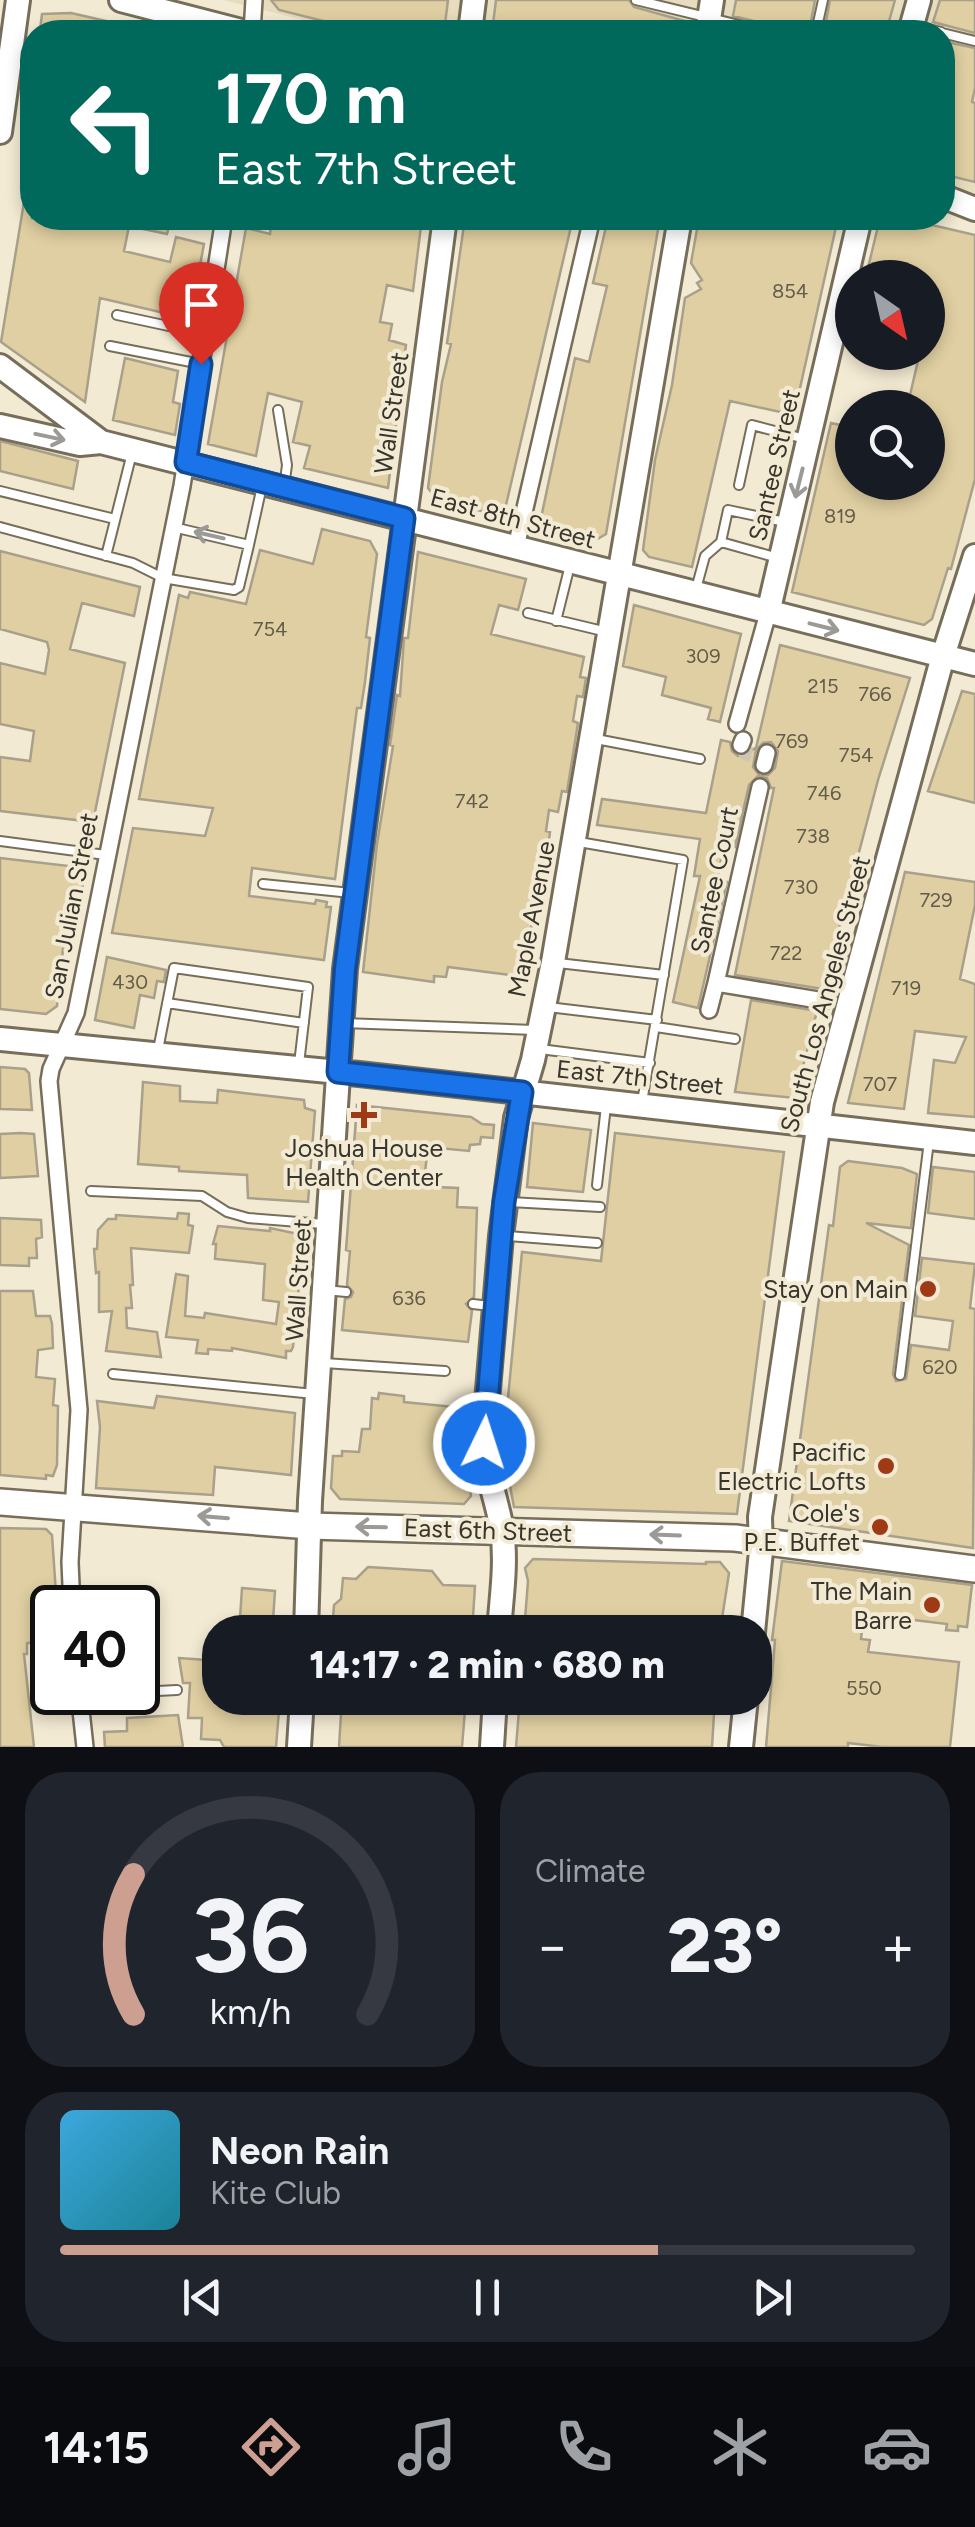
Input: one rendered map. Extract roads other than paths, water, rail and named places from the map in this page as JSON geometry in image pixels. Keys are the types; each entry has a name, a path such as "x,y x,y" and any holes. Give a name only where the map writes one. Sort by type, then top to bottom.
{"main road":[{"path":"0,132 18,0"},
{"path":"121,0 200,20"},
{"name":"Wall Street","path":"307,1615 320,1363 335,1291 328,1225 340,1023 443,230"},
{"name":"Maple Avenue","path":"500,1615 502,1530 484,1451 484,1305 501,1236 522,1092 553,962 678,230"},
{"name":"Santee Street","path":"768,614 859,230"},
{"name":"East 8th Street","path":"0,366 101,442 975,664"},
{"path":"0,426 80,444 101,442"},
{"name":"South Los Angeles Street","path":"755,1615 762,1540 760,1517 818,1126 944,656 975,556"},
{"name":"East 7th Street","path":"0,1039 338,1072 975,1143"},
{"name":"East 6th Street","path":"0,1502 310,1526 762,1540 975,1569"},
{"path":"299,1747 301,1715"},
{"path":"492,1747 494,1715"},
{"path":"741,1747 744,1715"}],"street":[{"name":"San Julian Street","path":"72,1585 79,1410 49,1081 76,1013 186,462 222,230"},
{"path":"516,547 589,230"},
{"name":"Santee Street","path":"740,736 768,614"},
{"name":"Santee Court","path":"710,1010 760,787"},
{"name":"Santee Court","path":"716,983 824,1001"},
{"path":"81,1715 85,1747"}],"lane":[{"path":"636,0 709,17"},
{"path":"118,315 206,334"},
{"path":"110,346 201,364"},
{"path":"0,527 134,563 163,578 234,590 239,587 250,545 274,484 287,465 278,410"},
{"path":"739,485 752,425 809,440"},
{"path":"106,556 133,450"},
{"path":"0,491 115,519"},
{"path":"694,593 705,556 720,542 728,510 789,523"},
{"path":"173,527 250,545"},
{"path":"720,542 780,559"},
{"path":"556,620 571,561"},
{"path":"528,613 608,632"},
{"path":"591,738 700,759"},
{"path":"0,841 106,855"},
{"path":"574,841 683,860 641,1105"},
{"path":"263,884 356,894"},
{"path":"553,962 664,975"},
{"path":"157,1054 174,968 308,987 298,1068"},
{"path":"167,1003 304,1022"},
{"path":"543,1006 735,1040"},
{"path":"340,1023 522,1028 536,1040 650,1064"},
{"path":"596,1186 607,1101"},
{"path":"900,1375 929,1138"},
{"path":"91,1191 202,1196 227,1212 248,1218 328,1225"},
{"path":"504,1202 600,1207"},
{"path":"501,1236 597,1243"},
{"path":"320,1363 445,1371"},
{"path":"114,1374 318,1394"},
{"path":"160,1691 177,1690"}],"tunnel":[{"path":"741,745 746,753 759,757"}],"place":[{"name":"Joshua House Health Center","path":"364,1115"},
{"name":"Stay on Main","path":"928,1289"},
{"name":"Pacific Electric Lofts","path":"886,1466"},
{"name":"Cole's P.E. Buffet","path":"880,1527"},
{"name":"The Main Barre","path":"932,1605"}]}
